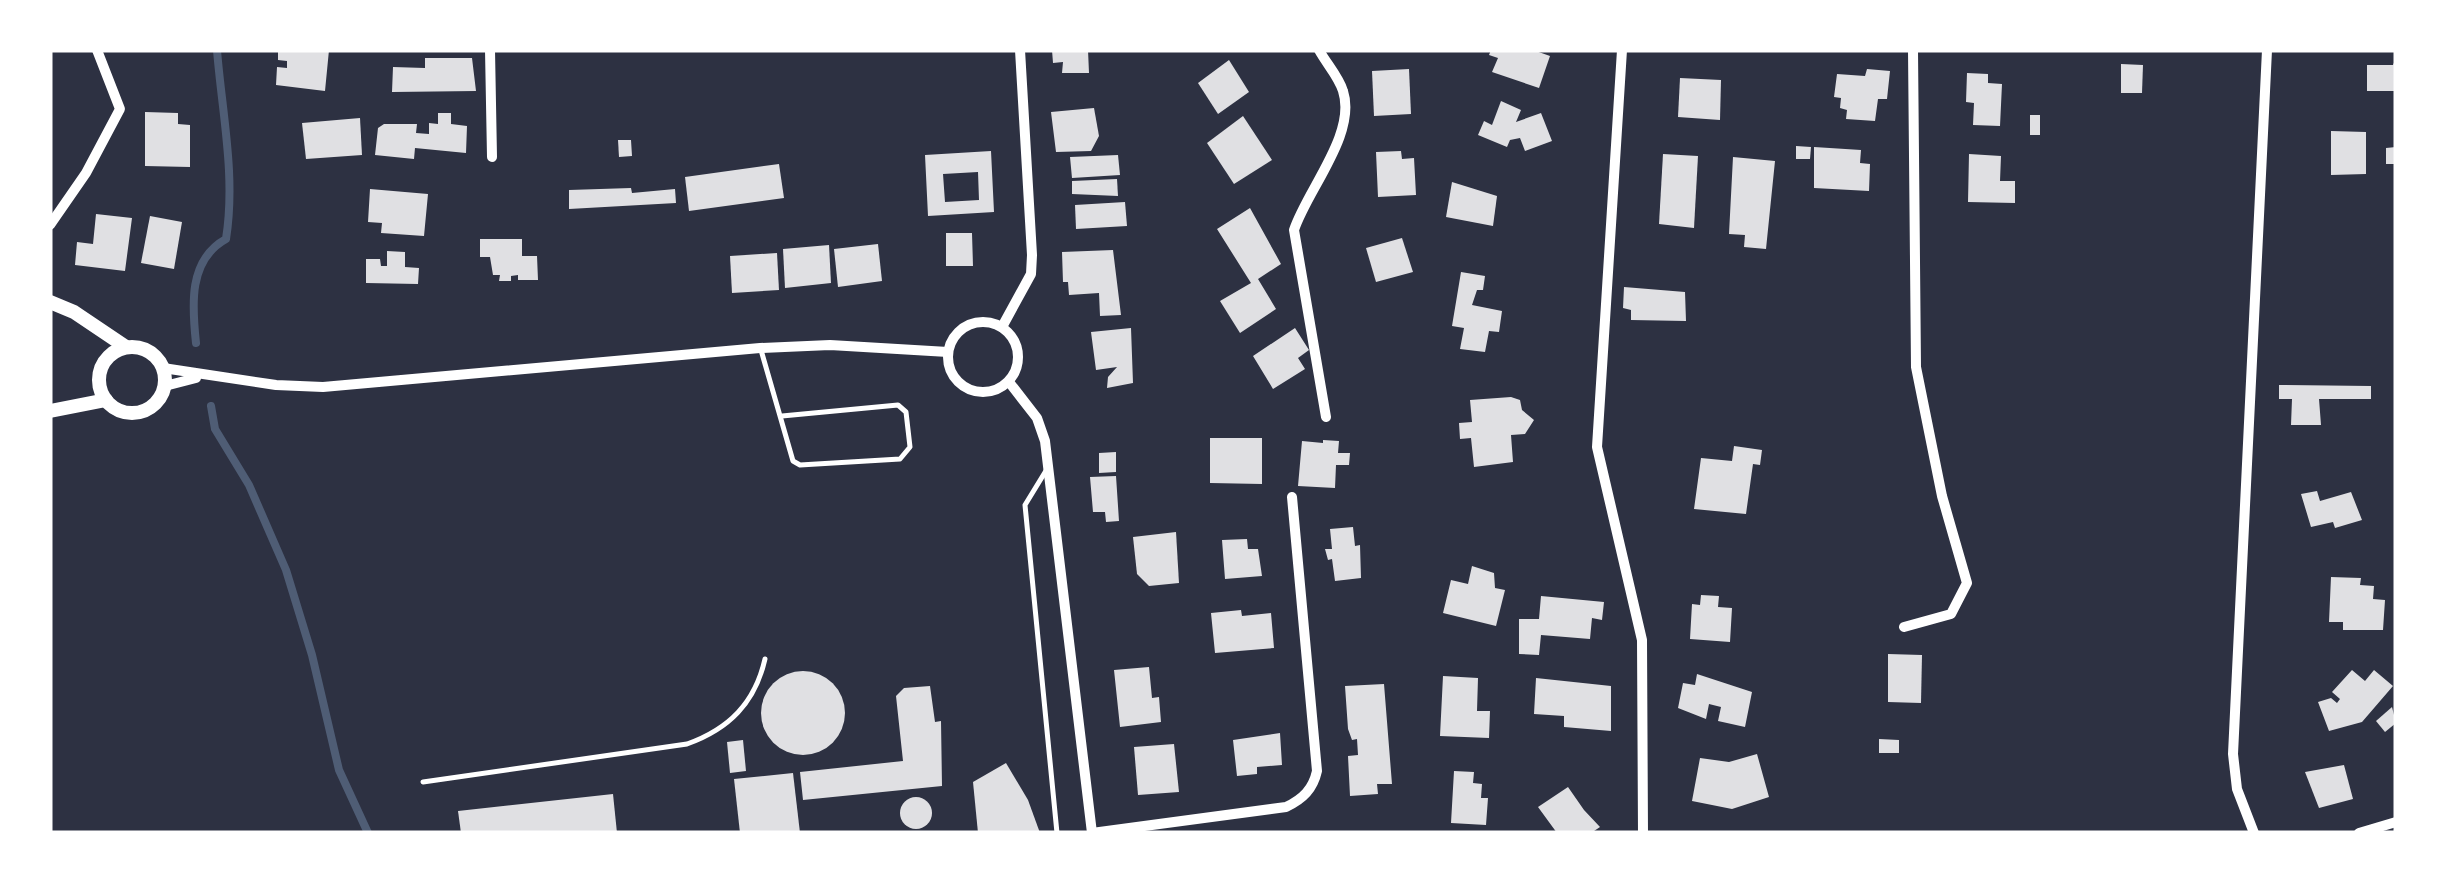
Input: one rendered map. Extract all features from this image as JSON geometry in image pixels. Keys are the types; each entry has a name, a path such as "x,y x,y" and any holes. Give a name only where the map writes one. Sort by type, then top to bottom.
{"street":[{"path":"50,225 86,173 120,109 98,50"},
{"path":"490,50 492,157"},
{"path":"1002,327 1030,274 1032,255 1020,50"},
{"path":"1319,50 1344,92 1343,123 1334,151 1303,202 1294,230 1326,417"},
{"path":"1622,50 1597,447 1642,640 1643,833"},
{"path":"1904,627 1950,614 1967,583 1942,496 1916,367 1911,216 1913,50"},
{"path":"2254,833 2238,789 2233,754 2267,50"},
{"path":"50,302 126,347 152,352 164,368 162,396 145,410 124,412 106,400 99,384"},
{"path":"72,404 99,384 106,358 90,323"},
{"path":"973,323 1002,327 1018,353 1008,382 988,392 968,389 954,377 948,352 956,334 973,323"},
{"path":"164,368 202,376 322,387 760,348 830,345 948,352"},
{"path":"106,358 126,347"},
{"path":"165,386 202,376"},
{"path":"1008,382 1038,418 1049,466 1092,833 1286,807 1299,801 1314,782 1317,770 1292,497"},
{"path":"50,411 106,400"},
{"path":"2359,833 2396,822"}],"lane":[{"path":"760,348 793,461 800,466 900,460 910,447 906,412 898,405 782,416"},
{"path":"1049,466 1025,505 1057,833"},
{"path":"423,782 687,744 714,734 746,705 760,683 764,658"}],"building":[{"path":"278,50 329,50 325,91 276,85 277,67 287,68 287,61 278,60"},
{"path":"1052,50 1088,50 1089,73 1062,73 1063,62 1053,63"},
{"path":"1491,50 1533,50 1550,56 1539,88 1492,72 1498,58 1489,55"},
{"path":"425,58 472,58 476,91 392,92 393,67 425,68"},
{"path":"2396,58 2396,91 2367,91 2367,65 2393,65"},
{"path":"1229,60 1249,92 1218,114 1198,83"},
{"path":"2121,64 2143,65 2142,93 2121,93"},
{"path":"1409,69 1411,114 1374,116 1372,71"},
{"path":"1867,69 1890,71 1887,99 1878,99 1875,121 1846,119 1847,110 1840,108 1841,98 1834,97 1837,74 1865,76"},
{"path":"1967,73 1988,74 1988,83 2002,84 2000,126 1973,125 1974,103 1966,102"},
{"path":"1680,78 1721,80 1720,120 1678,117"},
{"path":"1501,101 1521,110 1516,122 1541,113 1552,141 1525,151 1520,138 1510,140 1507,147 1478,135 1484,121 1492,125"},
{"path":"1094,108 1099,136 1091,151 1056,152 1051,112"},
{"path":"145,112 178,113 178,124 190,125 190,167 145,166"},
{"path":"438,113 451,113 451,124 467,126 466,153 415,148 414,159 375,155 378,128 384,124 417,124 416,133 429,134 429,123 438,124"},
{"path":"2030,115 2040,115 2040,135 2030,135"},
{"path":"1243,116 1272,160 1234,184 1207,143"},
{"path":"360,118 362,155 306,159 302,123"},
{"path":"2331,131 2366,132 2366,174 2331,175"},
{"path":"618,140 631,140 632,156 619,157"},
{"path":"1796,146 1811,147 1810,159 1796,159"},
{"path":"1814,147 1861,150 1860,163 1870,164 1869,191 1814,188"},
{"path":"2396,147 2396,164 2386,164 2386,148"},
{"path":"991,151 994,212 928,216 925,155","holes":["978,172 979,200 945,202 943,174"]},
{"path":"1401,151 1402,159 1414,158 1416,195 1378,197 1376,152"},
{"path":"1663,154 1698,156 1694,228 1659,224"},
{"path":"1969,154 2001,156 2000,181 2015,181 2015,203 1968,202"},
{"path":"1118,155 1120,175 1072,178 1070,157"},
{"path":"1733,157 1775,161 1766,249 1744,247 1745,235 1729,234"},
{"path":"779,164 784,198 689,211 685,177"},
{"path":"1117,179 1118,196 1072,194 1072,181"},
{"path":"1452,182 1497,196 1493,226 1446,217"},
{"path":"631,188 632,193 675,189 676,203 569,209 569,190"},
{"path":"370,189 428,194 424,236 381,233 382,223 368,222"},
{"path":"1125,202 1127,226 1076,229 1075,205"},
{"path":"1250,208 1281,264 1258,279 1276,309 1240,333 1220,301 1251,283 1217,229"},
{"path":"96,214 132,218 125,271 75,265 77,242 93,244"},
{"path":"150,216 182,222 174,269 141,263"},
{"path":"946,233 972,233 973,266 946,266"},
{"path":"1402,238 1413,272 1376,282 1366,248"},
{"path":"480,239 522,239 522,256 537,256 538,280 518,280 518,275 511,276 511,281 499,281 500,275 493,275 490,257 480,257"},
{"path":"878,244 882,281 838,287 834,249"},
{"path":"829,245 831,283 785,288 783,249"},
{"path":"1113,250 1121,315 1100,316 1099,293 1069,295 1068,282 1063,282 1062,252"},
{"path":"387,251 405,252 405,267 419,268 418,284 366,283 366,259 380,259 381,266 387,266"},
{"path":"777,253 779,290 732,293 730,256"},
{"path":"1461,272 1485,276 1483,290 1477,290 1472,305 1502,311 1499,332 1489,331 1485,352 1460,349 1464,328 1452,326"},
{"path":"1624,287 1685,292 1686,321 1631,320 1631,310 1623,308"},
{"path":"1131,328 1133,383 1107,388 1108,377 1117,367 1096,370 1091,332"},
{"path":"1295,328 1309,350 1298,358 1305,369 1273,389 1253,356"},
{"path":"2279,385 2371,386 2371,399 2319,399 2321,425 2291,425 2292,399 2279,399"},
{"path":"1470,400 1520,400 1522,410 1534,420 1525,434 1511,435 1513,462 1474,467 1471,438 1460,439 1459,423 1472,422"},
{"path":"1210,438 1262,438 1262,484 1210,483"},
{"path":"1302,441 1339,441 1338,453 1350,453 1349,465 1336,465 1335,488 1298,486"},
{"path":"1734,446 1762,450 1760,465 1753,464 1746,514 1694,509 1701,458 1732,461"},
{"path":"1116,452 1116,472 1099,473 1099,453"},
{"path":"1116,476 1119,521 1106,522 1105,512 1093,512 1090,477"},
{"path":"2317,491 2320,501 2351,492 2362,520 2335,528 2333,522 2311,527 2301,494"},
{"path":"1353,527 1355,546 1360,545 1361,578 1335,581 1332,559 1328,560 1325,549 1332,549 1330,529"},
{"path":"1176,532 1179,583 1149,586 1137,574 1133,537"},
{"path":"1247,539 1248,549 1258,549 1262,576 1225,579 1222,540"},
{"path":"1472,566 1494,573 1495,588 1505,590 1496,626 1443,613 1451,580 1468,584"},
{"path":"2331,577 2361,578 2360,585 2374,586 2373,599 2385,600 2383,630 2343,630 2343,622 2329,622"},
{"path":"1701,595 1719,596 1718,607 1732,608 1730,642 1690,639 1692,604 1700,605"},
{"path":"1541,596 1604,602 1602,620 1592,618 1590,639 1541,635 1539,655 1519,654 1519,619 1539,619"},
{"path":"1241,610 1242,616 1271,613 1274,648 1215,653 1211,613"},
{"path":"1888,654 1922,655 1921,703 1888,702"},
{"path":"1149,667 1152,698 1159,697 1161,722 1120,727 1114,670"},
{"path":"2352,670 2365,681 2374,670 2393,686 2362,722 2329,731 2318,702 2331,698 2337,703 2340,699 2332,692"},
{"path":"803,671 819,674 833,683 842,697 842,729 833,743 819,752 803,755 787,752 773,743 764,729 761,713 764,697 773,683 787,674"},
{"path":"1697,674 1752,692 1745,727 1718,721 1721,707 1709,704 1706,719 1678,708 1683,683 1695,685"},
{"path":"1443,676 1478,678 1477,711 1490,711 1489,738 1440,736"},
{"path":"1536,678 1611,686 1611,731 1564,727 1564,716 1534,714"},
{"path":"1384,684 1392,784 1377,784 1378,794 1350,796 1348,756 1358,755 1357,739 1352,740 1348,729 1345,686"},
{"path":"930,686 935,722 941,721 942,786 803,800 800,772 903,761 896,696 904,688"},
{"path":"2392,707 2396,723 2385,732 2376,721"},
{"path":"1280,733 1282,765 1257,767 1257,774 1237,776 1233,740"},
{"path":"1879,739 1899,740 1899,753 1879,753"},
{"path":"743,740 746,771 730,773 727,742"},
{"path":"1174,744 1179,792 1138,795 1134,747"},
{"path":"1757,754 1769,797 1732,809 1692,801 1700,758 1729,762"},
{"path":"1006,763 1028,800 1040,833 978,833 973,782"},
{"path":"2344,765 2353,799 2319,808 2305,772"},
{"path":"1454,771 1474,772 1473,783 1482,784 1481,798 1488,798 1486,825 1451,823"},
{"path":"793,773 800,833 740,833 734,779"},
{"path":"1568,787 1600,827 1591,833 1557,833 1538,807"},
{"path":"613,794 617,833 461,833 458,811"},
{"path":"916,797 927,802 932,813 927,824 916,829 905,824 900,813 905,802"}],"waterway":[{"path":"196,343 195,285 205,259 226,239 229,215 229,168 217,50"},
{"path":"211,406 215,429 249,485 286,570 312,655 339,770 368,833"}]}
